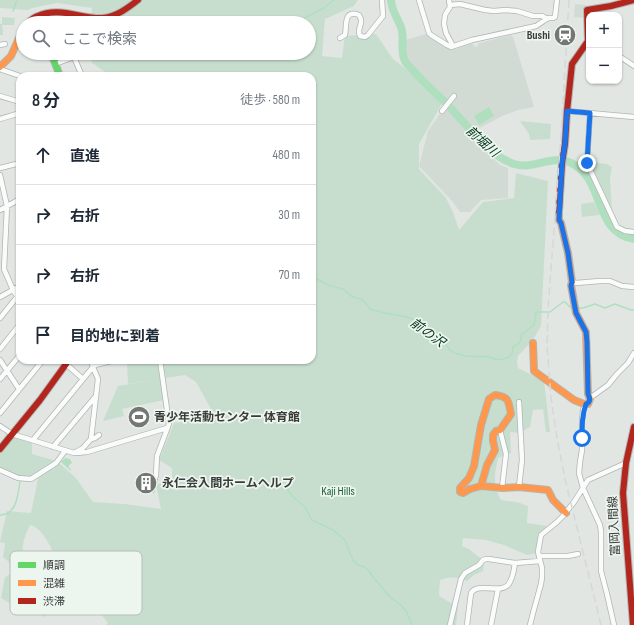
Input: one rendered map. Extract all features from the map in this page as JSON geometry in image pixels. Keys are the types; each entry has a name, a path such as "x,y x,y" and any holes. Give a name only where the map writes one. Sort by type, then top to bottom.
{"street":[{"path":"110,16 120,12 138,0"},
{"path":"340,38 344,34 347,17 354,14 359,15 361,20 358,30 360,36 368,36 383,16 382,0"},
{"path":"419,0 429,33 451,46 536,26 548,18 553,18 555,16 557,0"},
{"path":"453,46 446,33 444,24 445,15 449,10 450,2 485,10 517,11 533,16 542,16 547,19"},
{"path":"587,12 587,10 633,2"},
{"path":"35,16 46,12 58,11 84,16"},
{"path":"586,44 572,64 565,144 562,161 559,220 566,246 575,308 586,332 587,342 588,394 590,401 586,404 582,421 582,450 579,474 583,488 600,525 601,571 614,625"},
{"path":"16,45 11,56 0,68 16,74"},
{"path":"622,58 634,66"},
{"path":"54,60 58,72"},
{"path":"55,64 63,60"},
{"path":"76,60 80,72"},
{"path":"0,96 16,101"},
{"path":"442,111 454,96"},
{"path":"567,111 634,118"},
{"path":"590,113 587,163 618,227 626,231 634,232"},
{"path":"0,120 16,114"},
{"path":"0,168 16,164"},
{"path":"0,175 7,206 4,269 16,294"},
{"path":"0,210 16,202"},
{"path":"572,282 600,281 634,287"},
{"path":"0,297 16,288"},
{"path":"0,318 16,302"},
{"path":"0,348 16,329"},
{"path":"533,343 534,372 572,398 586,404"},
{"path":"590,398 608,385 628,364 634,353"},
{"path":"0,360 19,389"},
{"path":"0,379 16,360"},
{"path":"0,413 40,364"},
{"path":"0,449 40,400 66,364"},
{"path":"69,364 83,379"},
{"path":"91,439 98,380 92,364"},
{"path":"33,440 93,367 99,364"},
{"path":"152,490 156,475 157,456 167,428 170,424 161,364"},
{"path":"511,414 507,399 504,396 495,395 489,399 481,425 474,466 469,478 460,488 460,492 463,493 481,486 502,488 519,487 548,490 553,500 566,513"},
{"path":"53,447 96,396"},
{"path":"519,402 522,460 519,487"},
{"path":"481,486 487,465 495,450 492,441 494,432 496,430 500,430 511,414 520,412"},
{"path":"0,426 12,434 74,453 87,452 167,428"},
{"name":"富岡入間線","path":"633,625 623,493 626,463 634,427"},
{"path":"500,430 506,454 502,488"},
{"path":"74,453 83,448 91,439 99,435"},
{"path":"0,470 18,478 32,479 56,463 65,451"},
{"path":"530,625 542,577 538,552 541,535 566,513 588,480 626,463"},
{"path":"450,625 461,578 465,573 479,565 482,560 486,559 516,563 540,558 578,554"},
{"path":"467,625 471,593 473,590 479,588 504,587 511,579 516,563"},
{"path":"491,625 498,588"}],"shaded area":[{"path":"575,4 586,5 586,18 574,17"},
{"path":"426,34 450,49 472,43 475,47 478,46 479,43 511,35 513,37 534,107 518,110 502,116 467,135 500,165 508,168 508,198 481,200 470,212 460,212 453,202 419,166 428,131 448,102 406,60 404,54 405,40"},
{"path":"489,107 494,116 479,125 474,116"},
{"path":"65,458 70,459 72,463 69,465 71,471 61,462"}],"green space":[{"name":"Kaji Hills","path":"0,0 358,0 354,6 325,19 322,56 342,58 345,36 376,34 393,59 445,98 419,144 419,169 446,198 453,212 459,230 483,202 514,198 516,173 548,181 541,326 532,341 518,356 517,362 518,368 544,381 550,432 546,432 543,409 533,410 530,427 519,433 510,432 511,453 498,458 495,480 501,500 517,502 528,506 527,523 547,526 541,533 536,553 527,555 504,545 486,540 463,538 462,546 469,549 484,561 483,571 474,575 467,581 454,578 440,580 439,596 458,607 456,625 106,625 108,623 102,615 142,615 142,551 52,551 42,533 30,525 23,544 23,551 10,551 10,568 9,562 3,557 5,543 0,542 7,511 31,513 39,474 59,463 75,477 93,502 125,504 161,509 156,484 172,483 172,468 159,460 174,423 216,418 196,382 185,375 166,378 163,364 316,364 316,72 105,72 92,63 92,60 316,60 316,16 91,16 92,8 57,3 28,10 0,8"},
{"path":"2,17 15,18 14,25 2,25 3,35 0,35 0,24 2,24"},
{"path":"520,121 551,124 550,139 530,140 529,134"},
{"path":"591,162 607,164 612,167 610,179 612,209 591,165"},
{"path":"594,202 600,215 582,217 581,204"},
{"path":"127,364 158,364 160,379 128,384"},
{"path":"160,379 164,400 122,409 124,416 103,421 118,386"},
{"path":"13,437 32,443 32,454 56,461 31,478 18,477 0,469 0,453"},
{"name":"Kaji Hills","path":"10,574 10,603 1,598 5,577"}],"waterway":[{"path":"13,11 17,0"},
{"path":"309,16 324,8 334,0"},
{"name":"前堀川","path":"391,0 402,31 403,54 405,62 486,146 504,160 514,164 531,165 554,160 562,160 579,168 587,176 606,219 613,228 622,235 634,239"},
{"name":"前の沢","path":"316,278 328,285 343,289 351,296 363,300 370,309 412,319 423,326 431,337 444,342 451,351 465,356 490,357 499,359 508,358 512,354 513,347 520,342 522,334 534,325 536,312 550,312 563,302 573,308"},
{"name":"前の沢","path":"577,308 583,308 595,304 605,308 615,304 634,310"},
{"path":"273,480 286,487 293,497 305,507 312,520 333,530 345,540 353,560 358,565 365,567 391,598 402,606 412,625"},
{"path":"0,515 10,512 16,503 20,481"}],"railway":[{"path":"569,0 560,151 548,309 547,345 551,398 557,438 565,479 601,625"}],"traffic: fast":[{"path":"54,60 58,72"}],"traffic: slow":[{"path":"0,67 11,56 16,45"},
{"path":"533,343 534,371 574,400 588,404 590,399 588,394 586,332 576,313 571,285 572,282 568,253 559,220 559,211"},
{"path":"481,486 463,493 460,492 460,488 469,478 474,466 481,425 489,399 495,395 508,400 511,414 500,430 496,431 493,435 495,450 487,465 481,486 503,488 519,487 548,490 553,500 566,513"}],"traffic: jam":[{"path":"112,16 122,12 138,0"},
{"path":"559,211 562,163 572,64 588,41 587,10 634,0"},
{"path":"37,16 54,12 81,16"},
{"path":"0,449 40,400 66,364"},
{"path":"633,625 623,493 626,463 634,427"}],"place":[{"name":"Bushi","path":"565,35"},
{"name":"青少年活動センター 体育館","path":"139,417"},
{"name":"永仁会入間ホームヘルプ","path":"146,483"}],"route":[{"path":"582,438 582,421 584,410 586,404 590,401 588,394 586,332 575,310 568,253 559,220 562,158 565,144 567,111 590,113 587,163"}]}
